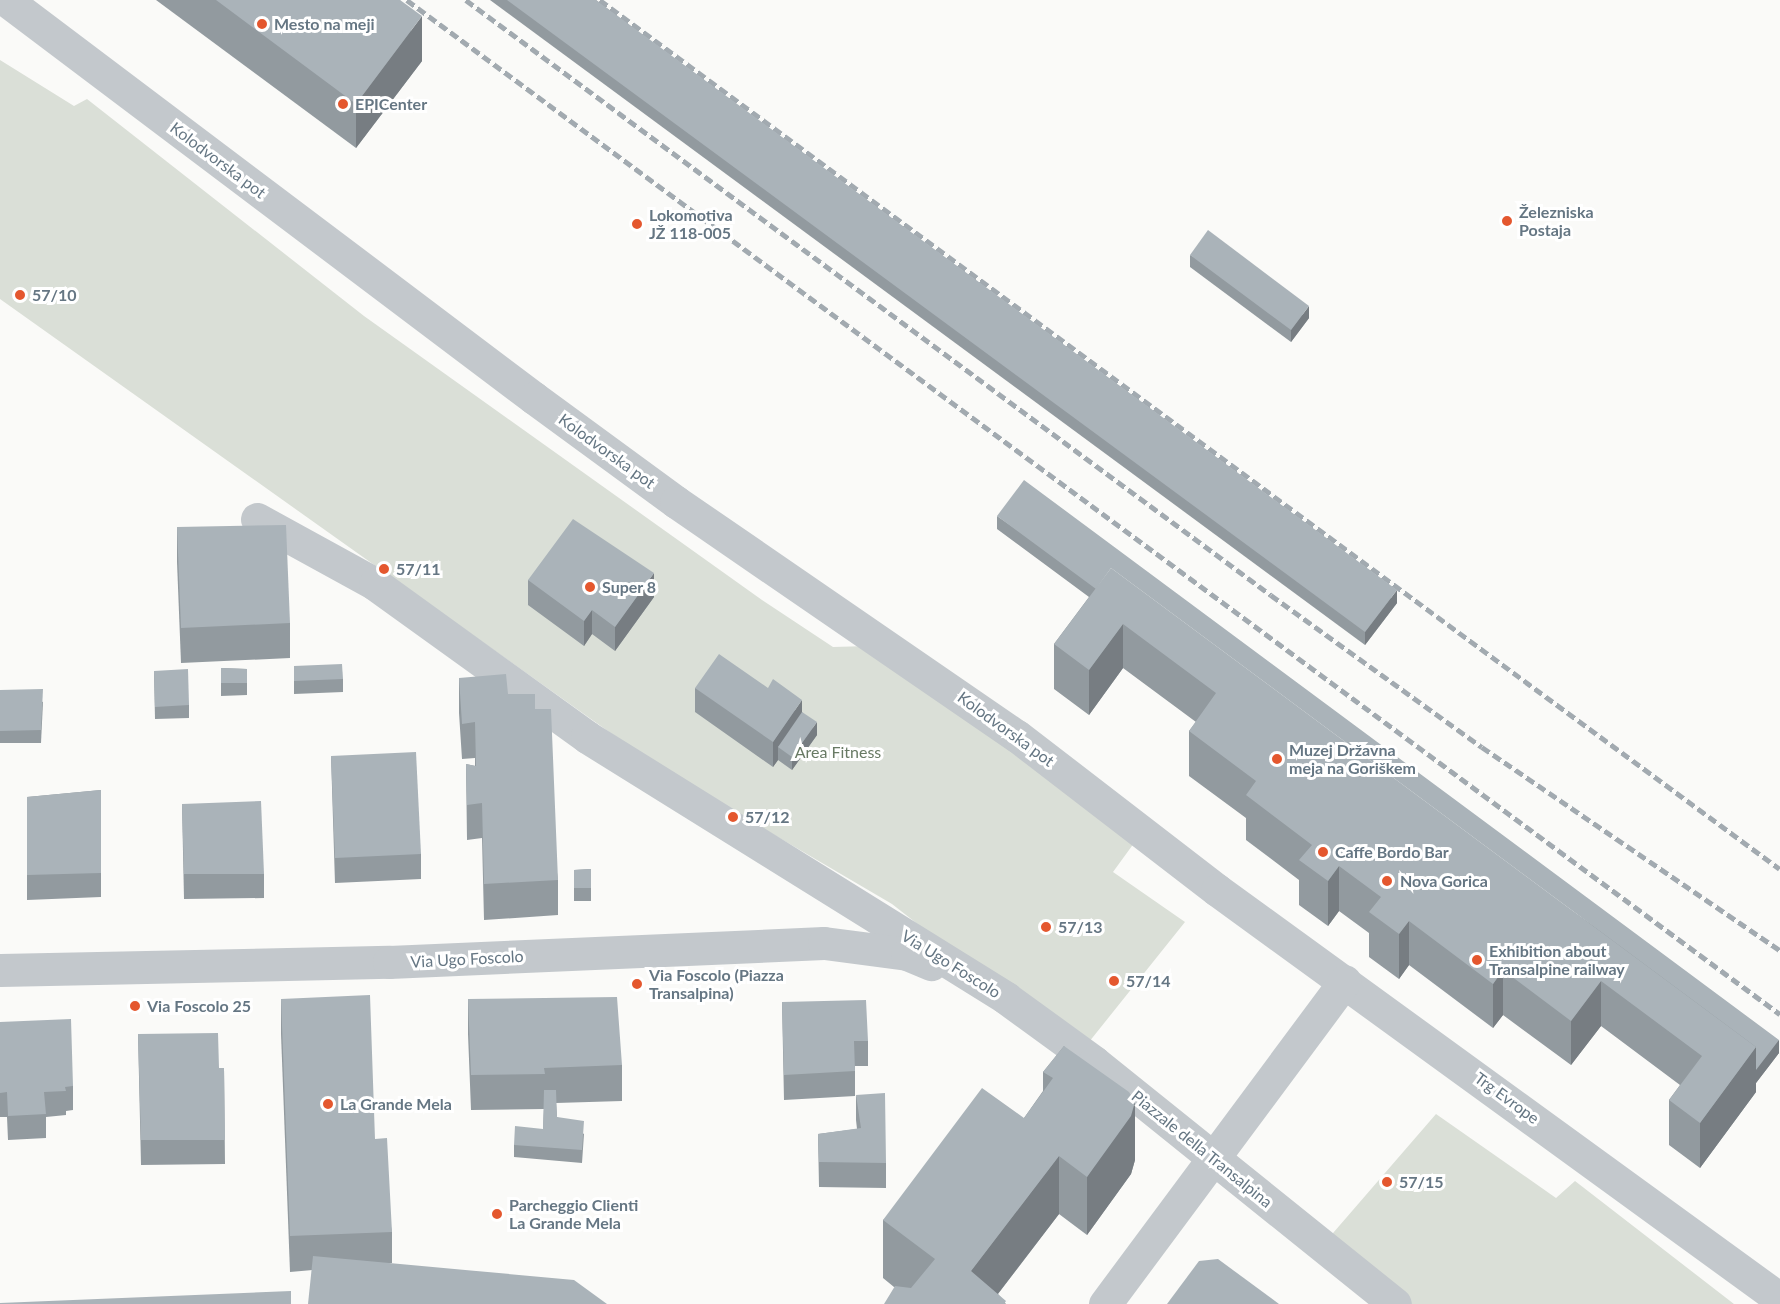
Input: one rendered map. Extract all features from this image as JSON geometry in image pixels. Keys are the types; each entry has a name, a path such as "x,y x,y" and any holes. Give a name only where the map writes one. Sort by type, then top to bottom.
{"street":[{"name":"Kolodvorska pot","path":"6,0 657,488 1017,736 1217,890"},
{"name":"Via Ugo Foscolo","path":"257,519 375,584 587,737 1006,998"},
{"name":"Trg Evrope","path":"1217,890 1669,1215 1780,1299"},
{"name":"Via Ugo Foscolo","path":"0,970 389,962 825,943 907,954 1006,998"},
{"path":"1105,1304 1262,1088 1345,981"},
{"name":"Piazzale della Transalpina","path":"1006,998 1094,1062 1395,1304"}],"green space":[{"name":"Area Fitness","path":"0,60 74,106 87,99 364,316 762,600 833,647 868,646 1137,839 1113,872 1185,922 1081,1052 892,904 657,766 0,299"},
{"path":"1436,1114 1556,1198 1575,1181 1734,1304 1408,1304 1327,1240"}],"building":[{"path":"216,0 400,0 422,16 356,104"},
{"path":"507,0 596,0 1397,590 1365,632"},
{"path":"1208,230 1309,306 1291,330 1190,255"},
{"path":"1024,480 1779,1040 1756,1070 1756,1047 1111,568 1096,589 997,516"},
{"name":"Super 8","path":"573,519 654,573 615,627 592,610 584,621 528,580"},
{"path":"286,525 290,623 181,628 177,527"},
{"path":"1111,568 1756,1047 1700,1123 1669,1100 1702,1056 1601,981 1571,1021 1503,970 1493,984 1409,921 1399,934 1369,912 1381,897 1339,866 1328,881 1299,860 1312,845 1246,795 1256,781 1189,731 1216,693 1123,624 1089,670 1054,644"},
{"path":"719,654 768,688 773,679 802,700 773,742 695,688"},
{"path":"342,664 343,679 294,681 294,666"},
{"path":"221,668 247,669 247,683 221,683"},
{"path":"188,669 189,705 155,707 154,671"},
{"path":"506,674 508,694 535,694 535,709 551,709 558,880 484,884 482,803 467,805 466,764 476,766 475,722 462,724 459,678"},
{"path":"43,689 41,730 0,731 0,690"},
{"path":"802,712 817,722 792,757 778,747"},
{"path":"416,752 421,854 335,858 331,756"},
{"path":"101,790 101,873 27,875 27,797"},
{"path":"261,801 264,874 184,874 182,804"},
{"path":"591,869 591,888 574,888 574,870"},
{"name":"La Grande Mela","path":"370,995 375,1139 387,1138 392,1232 290,1236 281,999"},
{"path":"617,997 622,1065 544,1068 545,1074 471,1075 468,999"},
{"path":"866,1000 868,1041 854,1041 855,1071 784,1075 782,1002"},
{"path":"71,1019 73,1086 65,1087 66,1091 44,1092 46,1114 8,1116 7,1092 0,1093 0,1022"},
{"path":"218,1033 219,1068 224,1068 225,1140 141,1140 138,1034"},
{"path":"1064,1046 1129,1092 1135,1102 1131,1116 1087,1177 1059,1156 971,1271 1006,1301 1004,1304 884,1304 895,1286 911,1288 935,1259 883,1220 982,1088 1024,1118 1053,1078 1043,1072"},
{"path":"544,1090 556,1090 557,1117 584,1121 582,1150 514,1145 515,1126 543,1129"},
{"path":"885,1093 886,1163 819,1162 818,1134 861,1128 856,1095"},
{"path":"313,1256 574,1280 607,1304 308,1304"},
{"path":"1218,1259 1279,1304 1167,1304 1199,1261"},
{"path":"291,1291 291,1304 0,1304 0,1303"}],"railway":[{"path":"407,0 1780,1014"},
{"path":"466,0 1271,595 1482,747 1780,950"},
{"path":"600,0 1780,869"}],"place":[{"name":"Mesto na meji","path":"262,24"},
{"name":"EPICenter","path":"343,104"},
{"name":"Železniska Postaja","path":"1507,221"},
{"name":"Lokomotiva JŽ 118-005","path":"637,224"},
{"name":"57/10","path":"20,295"},
{"name":"57/11","path":"384,569"},
{"name":"Super 8","path":"590,587"},
{"name":"Muzej Državna meja na Goriškem","path":"1277,759"},
{"name":"57/12","path":"733,817"},
{"name":"Caffe Bordo Bar","path":"1323,852"},
{"name":"Nova Gorica","path":"1387,881"},
{"name":"57/13","path":"1046,927"},
{"name":"Exhibition about Transalpine railway","path":"1477,960"},
{"name":"57/14","path":"1114,981"},
{"name":"Via Foscolo (Piazza Transalpina)","path":"637,984"},
{"name":"Via Foscolo 25","path":"135,1006"},
{"name":"La Grande Mela","path":"328,1104"},
{"name":"57/15","path":"1387,1182"},
{"name":"Parcheggio Clienti La Grande Mela","path":"497,1214"}]}
